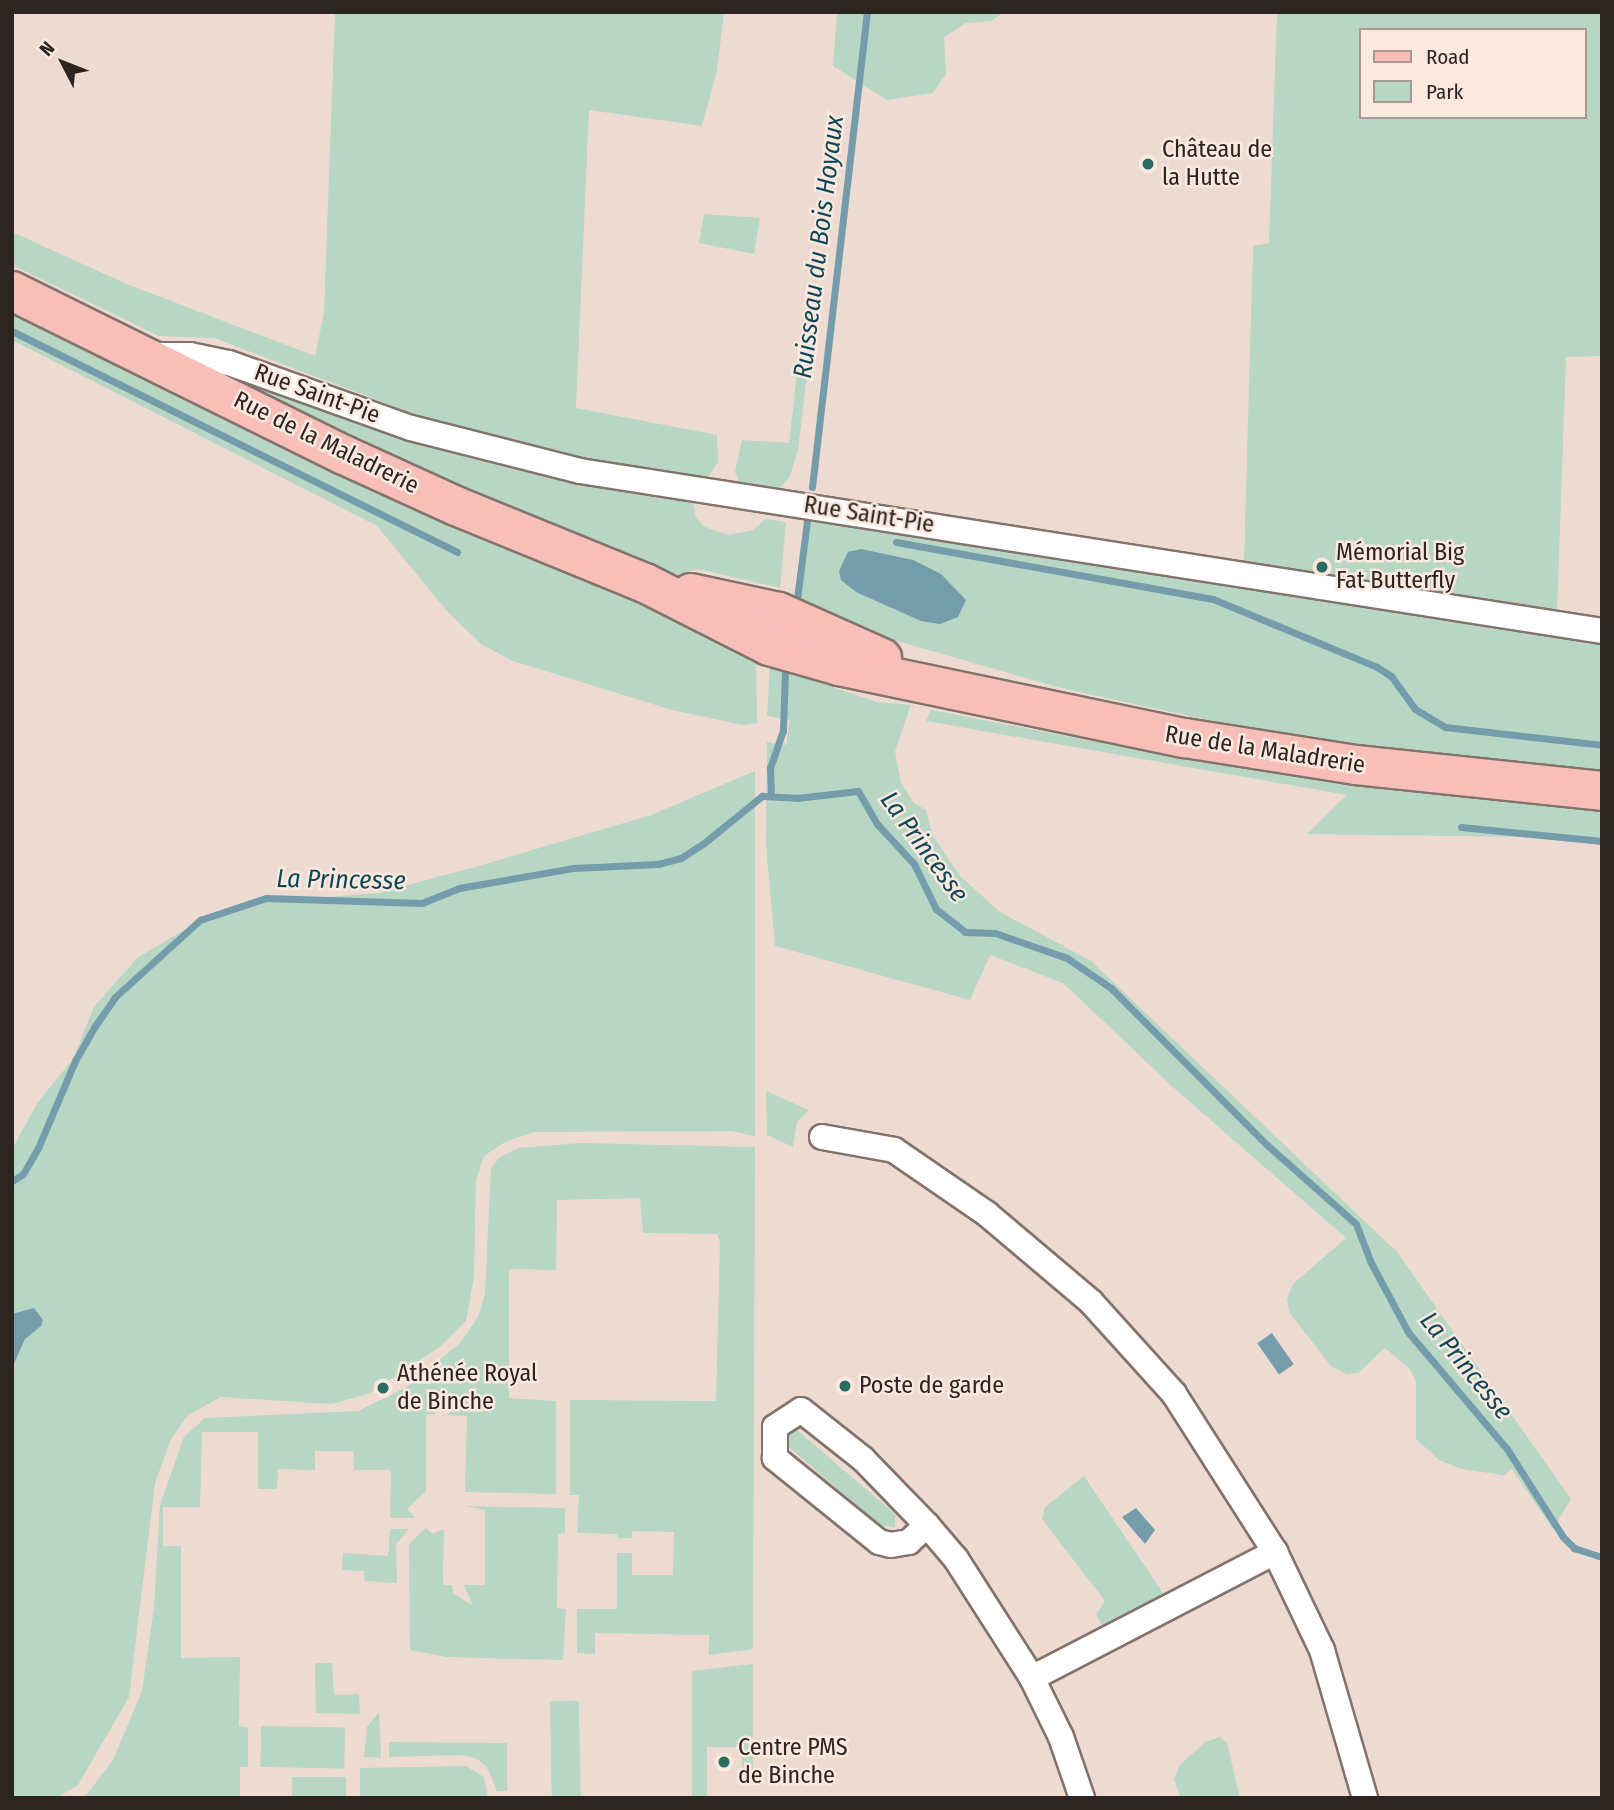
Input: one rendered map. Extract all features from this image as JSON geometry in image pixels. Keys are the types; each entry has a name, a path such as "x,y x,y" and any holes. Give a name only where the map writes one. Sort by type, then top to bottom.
{"main road":[{"name":"Rue de la Maladrerie","path":"12,291 149,355 369,467 645,583 769,646 839,666 933,682 1198,740 1356,765 1602,791"}],"street":[{"name":"Rue Saint-Pie","path":"149,355 190,355 229,363 411,428 504,454 724,494 1602,631"},
{"path":"822,1137 894,1150 987,1214 1091,1302 1174,1394 1275,1552 1322,1650 1365,1798"},
{"path":"927,1525 909,1542 891,1545 879,1542 775,1458 775,1427 801,1410 863,1459 927,1525 977,1589 1031,1678 1060,1737 1082,1798"},
{"path":"1031,1678 1275,1552"}],"green space":[{"path":"335,12 724,12 717,71 702,126 589,110 576,408 717,435 718,462 708,477 578,458 449,427 214,338 159,336 12,265 12,232 129,285 315,356 324,313"},
{"path":"837,12 1004,12 991,21 966,23 944,37 946,74 933,93 887,100 833,66"},
{"path":"1277,12 1602,12 1602,356 1566,357 1557,613 1244,561 1253,246 1269,243"},
{"path":"704,214 760,218 754,254 699,243"},
{"path":"805,305 815,306 798,450 790,476 780,488 740,484 735,472 742,440 789,443"},
{"path":"12,313 365,487 756,654 757,723 743,725 672,710 513,661 481,644 447,611 377,526 12,340"},
{"path":"216,369 469,458 549,478 652,490 693,502 696,518 705,527 728,535 753,530 765,519 786,522 780,588 698,569 677,575 534,521 414,468"},
{"path":"811,515 1602,640 1602,773 1304,741 1057,687 897,641 796,606"},
{"path":"770,666 877,702 911,705 895,751 901,783 914,803 926,810 933,836 960,876 1000,912 1091,961 1397,1252 1571,1499 1553,1529 1512,1469 1504,1475 1461,1469 1439,1460 1416,1439 1416,1381 1410,1369 1385,1348 1358,1373 1347,1374 1331,1366 1289,1312 1287,1299 1293,1284 1346,1238 1174,1088 1063,983 990,955 970,1000 775,946 766,845 767,742 786,745 790,720 767,716"},
{"path":"931,710 1171,756 1514,801 1602,808 1602,844 1525,837 1307,834 1347,795 926,721"},
{"path":"755,771 755,1136 732,1131 534,1132 505,1142 484,1156 476,1180 474,1277 466,1321 441,1346 370,1393 332,1404 221,1397 188,1415 171,1439 155,1483 129,1697 78,1785 56,1798 12,1798 12,1149 38,1102 73,1059 94,1007 137,958 179,933 256,903 378,893 651,815"},
{"path":"766,1091 809,1110 797,1122 793,1147 767,1135"},
{"path":"580,1143 755,1147 753,1649 709,1655 709,1635 595,1633 595,1654 577,1653 577,1609 617,1609 617,1553 632,1553 632,1575 673,1575 674,1532 632,1531 632,1538 617,1538 617,1534 577,1533 579,1495 570,1495 570,1400 716,1401 720,1243 717,1234 643,1233 640,1198 557,1200 556,1270 509,1269 509,1398 556,1401 556,1494 465,1492 467,1416 448,1415 456,1394 448,1394 435,1406 435,1414 426,1415 426,1491 407,1509 416,1518 390,1518 391,1470 354,1470 353,1451 315,1451 315,1470 278,1469 277,1489 258,1489 258,1432 202,1432 200,1507 163,1507 163,1546 181,1546 181,1658 240,1657 239,1726 248,1727 248,1767 240,1767 240,1798 84,1798 113,1760 142,1691 154,1608 160,1505 184,1437 205,1418 358,1411 407,1387 460,1343 478,1317 485,1294 491,1168 500,1157 519,1148"},
{"path":"797,1430 895,1514 895,1527 880,1526 788,1446 784,1433"},
{"path":"1084,1476 1171,1605 1109,1637 1096,1614 1105,1601 1042,1519 1045,1507"},
{"path":"465,1506 565,1508 565,1533 558,1534 557,1608 566,1609 563,1660 447,1657 410,1650 409,1544 426,1528 432,1534 444,1529 443,1585 452,1585 453,1593 473,1606 464,1585 485,1585 485,1510"},
{"path":"390,1529 409,1529 396,1544 397,1583 365,1581 364,1571 342,1570 343,1553 388,1556"},
{"path":"315,1663 332,1663 334,1695 359,1694 360,1714 316,1713"},
{"path":"753,1664 753,1777 742,1777 742,1747 707,1747 707,1798 692,1798 692,1671"},
{"path":"579,1701 581,1798 552,1798 550,1702"},
{"path":"379,1712 381,1758 364,1757 367,1727"},
{"path":"261,1726 345,1727 344,1768 260,1767"},
{"path":"1220,1737 1227,1743 1240,1798 1181,1798 1174,1779 1179,1766 1205,1742"},
{"path":"389,1742 507,1743 507,1791 497,1791 487,1767 477,1759 463,1755 389,1757"},
{"path":"466,1766 484,1777 488,1798 360,1798 360,1768"},
{"path":"292,1777 346,1777 346,1798 292,1798"}],"water":[{"path":"861,549 913,560 941,574 966,600 958,617 940,624 921,621 856,592 841,580 839,571 848,552"},
{"path":"34,1308 43,1320 41,1326 25,1339 12,1368 12,1314"},
{"path":"1272,1333 1294,1364 1279,1374 1257,1343"},
{"path":"1136,1508 1155,1530 1145,1544 1122,1517"}],"waterway":[{"name":"Ruisseau du Bois Hoyaux","path":"812,487 867,12"},
{"path":"12,331 457,552"},
{"name":"Ruisseau du Bois Hoyaux","path":"797,599 807,521"},
{"path":"896,542 1213,599 1377,667 1391,676 1415,709 1445,727 1602,745"},
{"path":"771,796 770,768 783,731 785,671"},
{"name":"La Princesse","path":"12,1181 23,1174 38,1148 75,1061 115,997 200,920 266,898 422,903 459,888 574,868 658,864 681,858 704,843 762,796 797,798 858,791 878,825 914,864 936,909 965,932 995,933 1067,958 1111,988 1266,1144 1356,1224 1370,1261 1408,1332 1507,1449 1563,1537 1574,1548 1602,1557"},
{"path":"1461,827 1602,841"}],"place":[{"name":"Château de la Hutte","path":"1148,164"},
{"name":"Mémorial Big Fat Butterfly","path":"1322,567"},
{"name":"Poste de garde","path":"845,1386"},
{"name":"Athénée Royal de Binche","path":"383,1388"},
{"name":"Centre PMS de Binche","path":"724,1762"}]}
